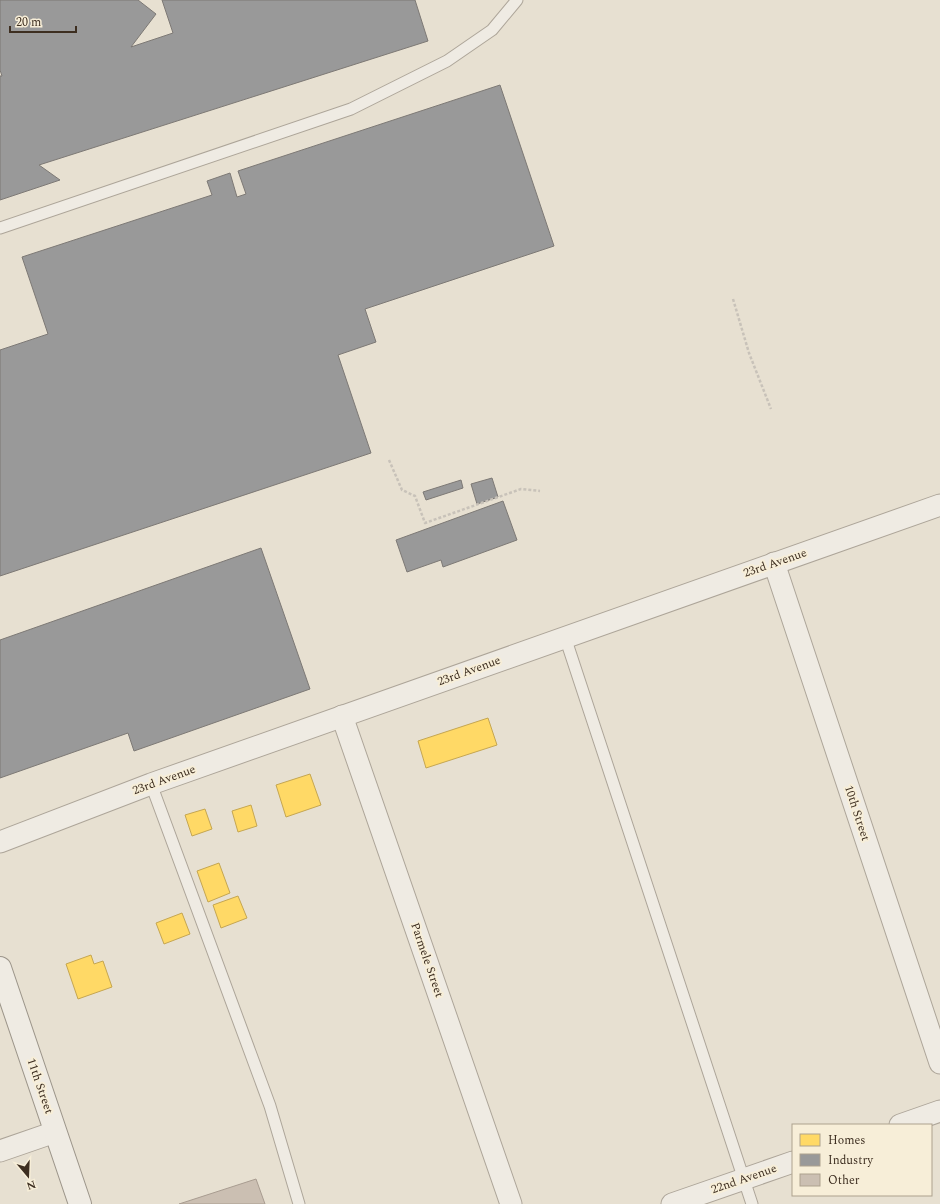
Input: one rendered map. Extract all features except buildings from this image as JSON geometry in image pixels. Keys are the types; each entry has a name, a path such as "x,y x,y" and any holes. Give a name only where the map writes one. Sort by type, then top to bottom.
{"main road":[{"name":"11th Street","path":"0,968 80,1204"}],"street":[{"name":"23rd Avenue","path":"0,842 151,784 940,505"},
{"name":"10th Street","path":"774,563 940,1063"},
{"name":"Parmele Street","path":"342,716 511,1204"},
{"path":"903,1124 940,1111"},
{"path":"0,1151 55,1132"},
{"name":"22nd Avenue","path":"672,1204 792,1162"}],"lane":[{"path":"0,228 351,109 447,61 492,30 517,0"},
{"path":"565,637 752,1204"},
{"path":"151,784 270,1106 300,1204"}],"path":[{"path":"733,299 750,354 771,409"},
{"path":"389,460 402,490 415,496 425,523 521,489 540,491"}]}
